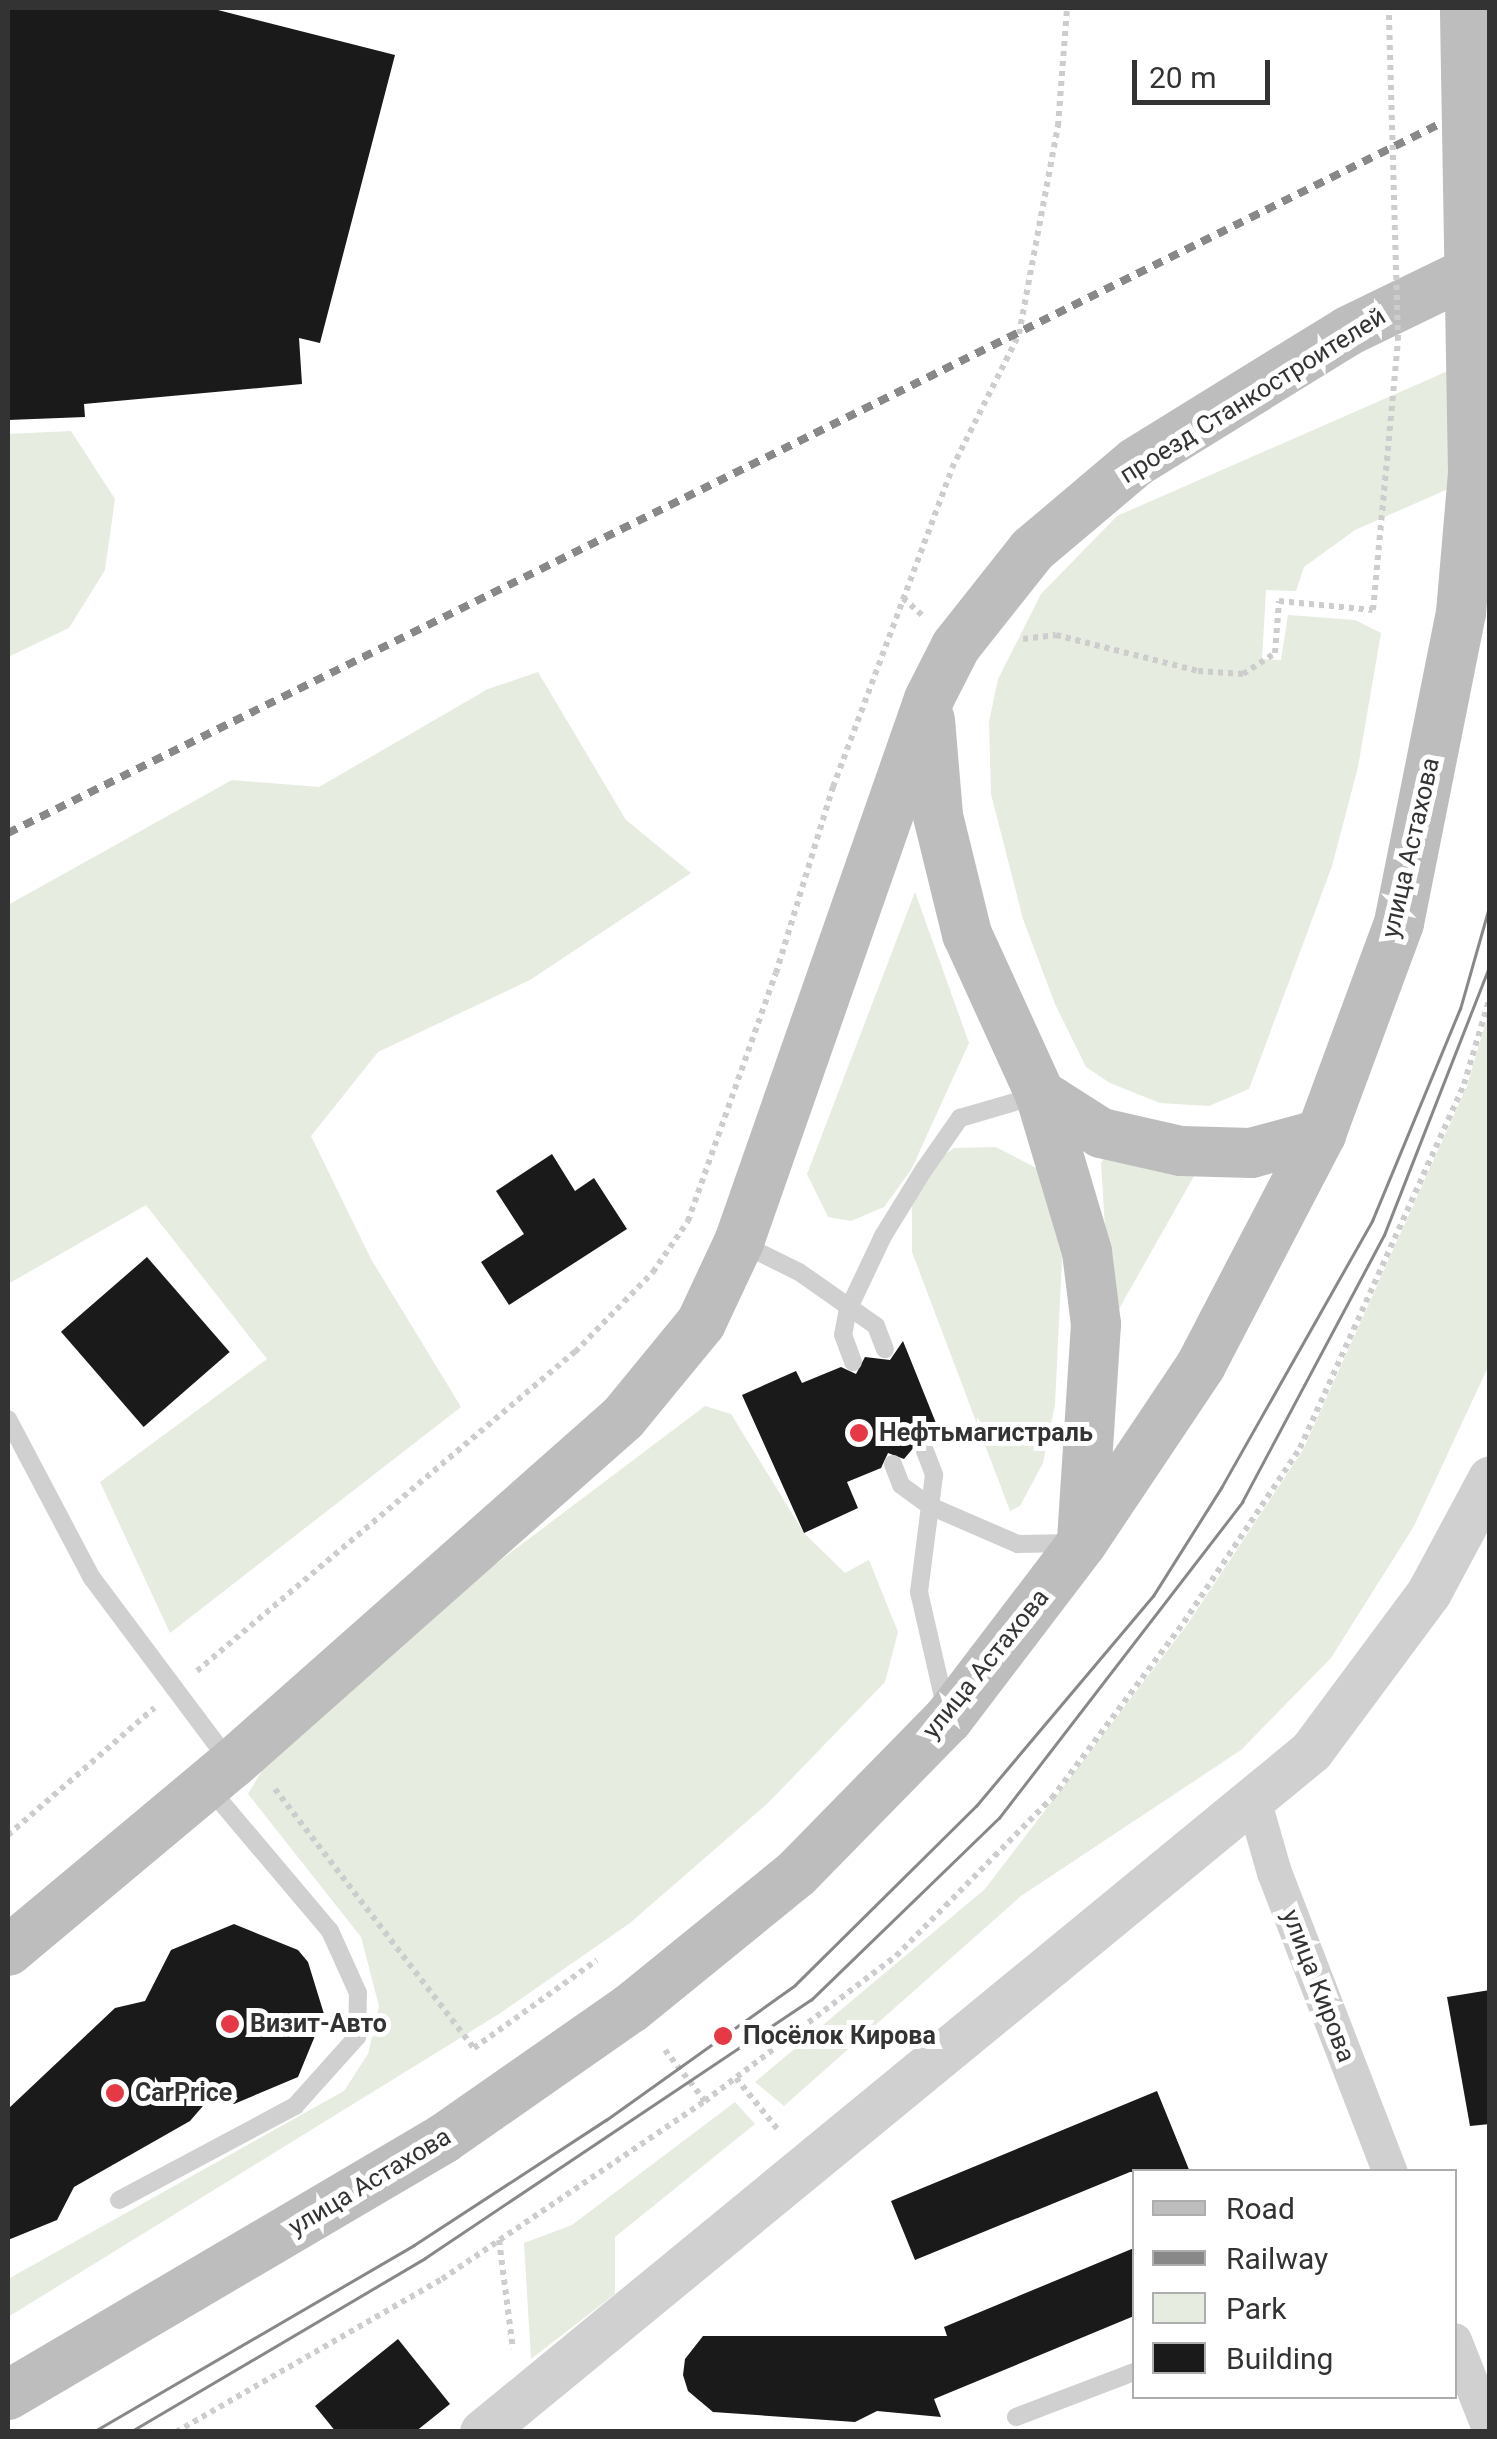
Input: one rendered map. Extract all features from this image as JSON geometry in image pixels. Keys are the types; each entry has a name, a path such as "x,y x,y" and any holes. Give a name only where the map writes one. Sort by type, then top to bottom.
{"main road":[{"name":"улица Астахова","path":"8,2395 444,2139 631,2008 796,1874 948,1719 1082,1543 1201,1365 1321,1134 1399,922 1461,613 1473,472 1465,8"},
{"name":"проезд Станкостроителей","path":"929,700 956,646 1032,550 1136,462 1348,331 1490,262"},
{"path":"929,700 938,816 967,934 1040,1094 1083,1236 1096,1324 1082,1543"},
{"path":"8,1951 224,1789 623,1418 701,1322 738,1242 929,700"},
{"path":"1040,1094 1101,1132 1181,1151 1251,1153 1321,1134"}],"street":[{"path":"482,2432 1311,1751 1418,1607 1490,1478"},
{"name":"улица Кирова","path":"1253,1799 1274,1872 1389,2169"},
{"path":"1457,2348 1490,2431"}],"lane":[{"path":"853,1362 843,1335 848,1310 882,1236 960,1118 1040,1094"},
{"path":"738,1242 799,1272 876,1326 885,1349"},
{"path":"8,1420 92,1578 176,1689 224,1789 330,1931 358,1993 356,2037 296,2106 119,2200"},
{"path":"925,1451 934,1476 919,1592 948,1719"},
{"path":"893,1464 901,1485 930,1506 1018,1544 1082,1543"},
{"path":"1016,2417 1132,2373"}],"path":[{"path":"8,1835 575,1352 653,1272 688,1221 776,973 832,788 952,468 1019,334 1058,126 1067,8"},
{"path":"904,598 956,646 1056,635 1198,671 1243,674 1275,653 1279,601 1373,610 1398,340 1388,8"},
{"path":"224,1789 274,1787 474,2048 597,1960"},
{"path":"664,2050 705,2101"},
{"path":"736,2078 793,2147"},
{"path":"499,2240 515,2363"}],"green space":[{"path":"1489,353 1489,471 1355,530 1304,567 1296,591 1266,590 1262,659 1281,660 1288,615 1355,620 1381,633 1358,767 1332,866 1249,1089 1209,1106 1160,1103 1110,1083 1086,1067 1055,1004 1023,919 991,794 989,722 998,679 1041,594 1117,516"},
{"path":"71,431 115,499 105,570 69,628 8,657 8,434"},
{"path":"538,672 626,820 691,873 530,980 378,1052 311,1136 371,1259 461,1407 170,1633 100,1482 267,1359 146,1205 8,1284 8,905 232,780 319,787 488,689"},
{"path":"915,892 969,1043 911,1170 884,1207 851,1221 828,1217 807,1174"},
{"path":"1489,1011 1489,1365 1414,1526 1331,1658 1241,1750 1021,1896 784,2106 755,2082 985,1889 1187,1625 1303,1450 1467,1086"},
{"path":"996,1147 1046,1173 1064,1218 1055,1404 1043,1463 1020,1506 1010,1511 912,1252 912,1200 926,1168 954,1148"},
{"path":"1108,1153 1202,1162 1111,1323 1101,1163"},
{"path":"705,1406 731,1414 804,1533 845,1573 869,1560 898,1632 885,1682 767,1804 630,1923 499,2014 8,2317 8,2279 344,2091 368,2054 379,2006 361,1937 248,1794 274,1750 473,1581"},
{"path":"735,2102 755,2124 615,2237 615,2294 531,2359 524,2243 572,2225"}],"building":[{"path":"8,8 210,8 395,55 320,343 299,338 302,384 84,404 85,417 8,420"},
{"path":"552,1154 575,1191 594,1178 627,1229 509,1305 481,1262 524,1234 496,1191"},
{"path":"147,1257 230,1352 144,1427 61,1332"},
{"path":"903,1341 944,1443 920,1440 904,1459 888,1453 881,1468 847,1482 858,1508 804,1533 742,1395 796,1371 802,1383 841,1367 856,1374 865,1357 890,1360"},
{"path":"234,1924 298,1950 308,1962 324,2014 298,2077 234,2104 209,2099 190,2121 74,2187 57,2220 8,2240 8,2109 115,2008 145,2001 171,1950"},
{"path":"1490,1990 1490,2124 1470,2126 1447,1997"},
{"path":"1157,2091 1189,2169 1132,2169 915,2260 891,2201"},
{"path":"1132,2249 1132,2317 934,2399 941,2417 877,2411 855,2422 713,2412 688,2391 683,2375 685,2359 703,2336 947,2336 944,2327"},
{"path":"398,2339 450,2404 415,2432 336,2432 315,2406"}],"tram line":[{"path":"93,2432 414,2245 606,2120 795,1985 976,1806 1153,1596 1221,1488 1372,1221 1460,1009 1490,904"},
{"path":"130,2432 425,2258 811,2000 999,1818 1242,1502 1384,1235 1490,964"}],"railway":[{"path":"8,833 1490,99"}],"place":[{"name":"Нефтьмагистраль","path":"859,1433"},
{"name":"Визит-Авто","path":"230,2024"},
{"name":"Посёлок Кирова","path":"723,2036"},
{"name":"CarPrice","path":"115,2093"}]}
